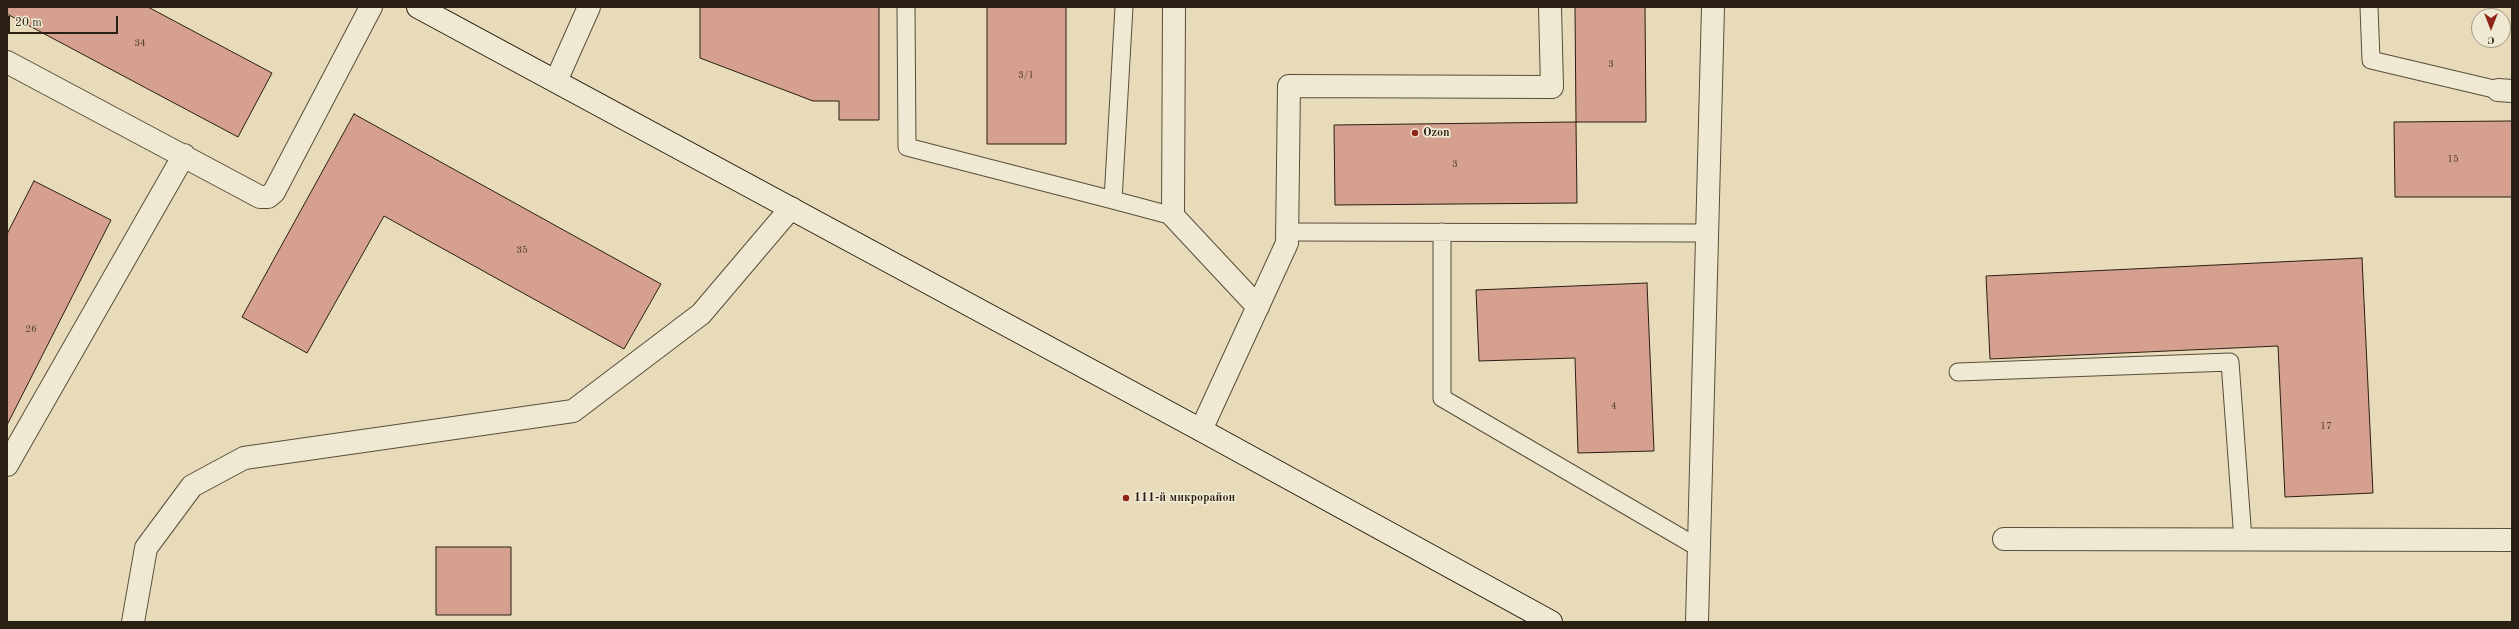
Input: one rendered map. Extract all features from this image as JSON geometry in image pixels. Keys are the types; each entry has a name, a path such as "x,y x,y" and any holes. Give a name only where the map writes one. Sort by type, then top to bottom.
{"street":[{"path":"7,62 184,155 260,197 268,197 274,192 371,7"},
{"path":"418,7 1201,430 1551,622"},
{"path":"556,81 589,7"},
{"path":"1174,7 1173,216 1258,307"},
{"path":"1201,430 1287,243 1289,86 1552,87 1550,7"},
{"path":"1697,622 1713,7"},
{"path":"7,465 184,155"},
{"path":"132,622 146,548 192,486 244,458 573,411 702,314 791,208"},
{"path":"2004,539 2512,540"}],"lane":[{"path":"906,7 907,147 1173,216"},
{"path":"1113,200 1124,7"},
{"path":"2369,7 2371,60 2505,91"},
{"path":"1287,232 1707,233"},
{"path":"1442,232 1442,398 1699,548"},
{"path":"1958,372 2230,362 2243,540"}],"building":[{"path":"7,7 148,7 272,73 238,137 7,14"},
{"path":"700,7 879,7 879,120 839,120 839,101 813,101 700,58"},
{"path":"987,7 1066,7 1066,144 987,144"},
{"path":"1575,7 1645,7 1646,122 1576,122"},
{"path":"354,114 661,284 624,349 384,216 307,353 242,317"},
{"path":"2512,121 2512,197 2395,197 2394,122"},
{"path":"1576,122 1577,203 1335,205 1334,125"},
{"path":"34,181 111,220 7,425 7,234"},
{"path":"2362,258 2373,493 2285,497 2278,346 1990,359 1986,276"},
{"path":"1647,283 1654,451 1578,453 1575,358 1479,361 1476,290"},
{"path":"436,547 511,547 511,615 436,615"}],"place":[{"name":"Ozon","path":"1415,133"},
{"name":"111-й микрорайон","path":"1126,498"}]}
